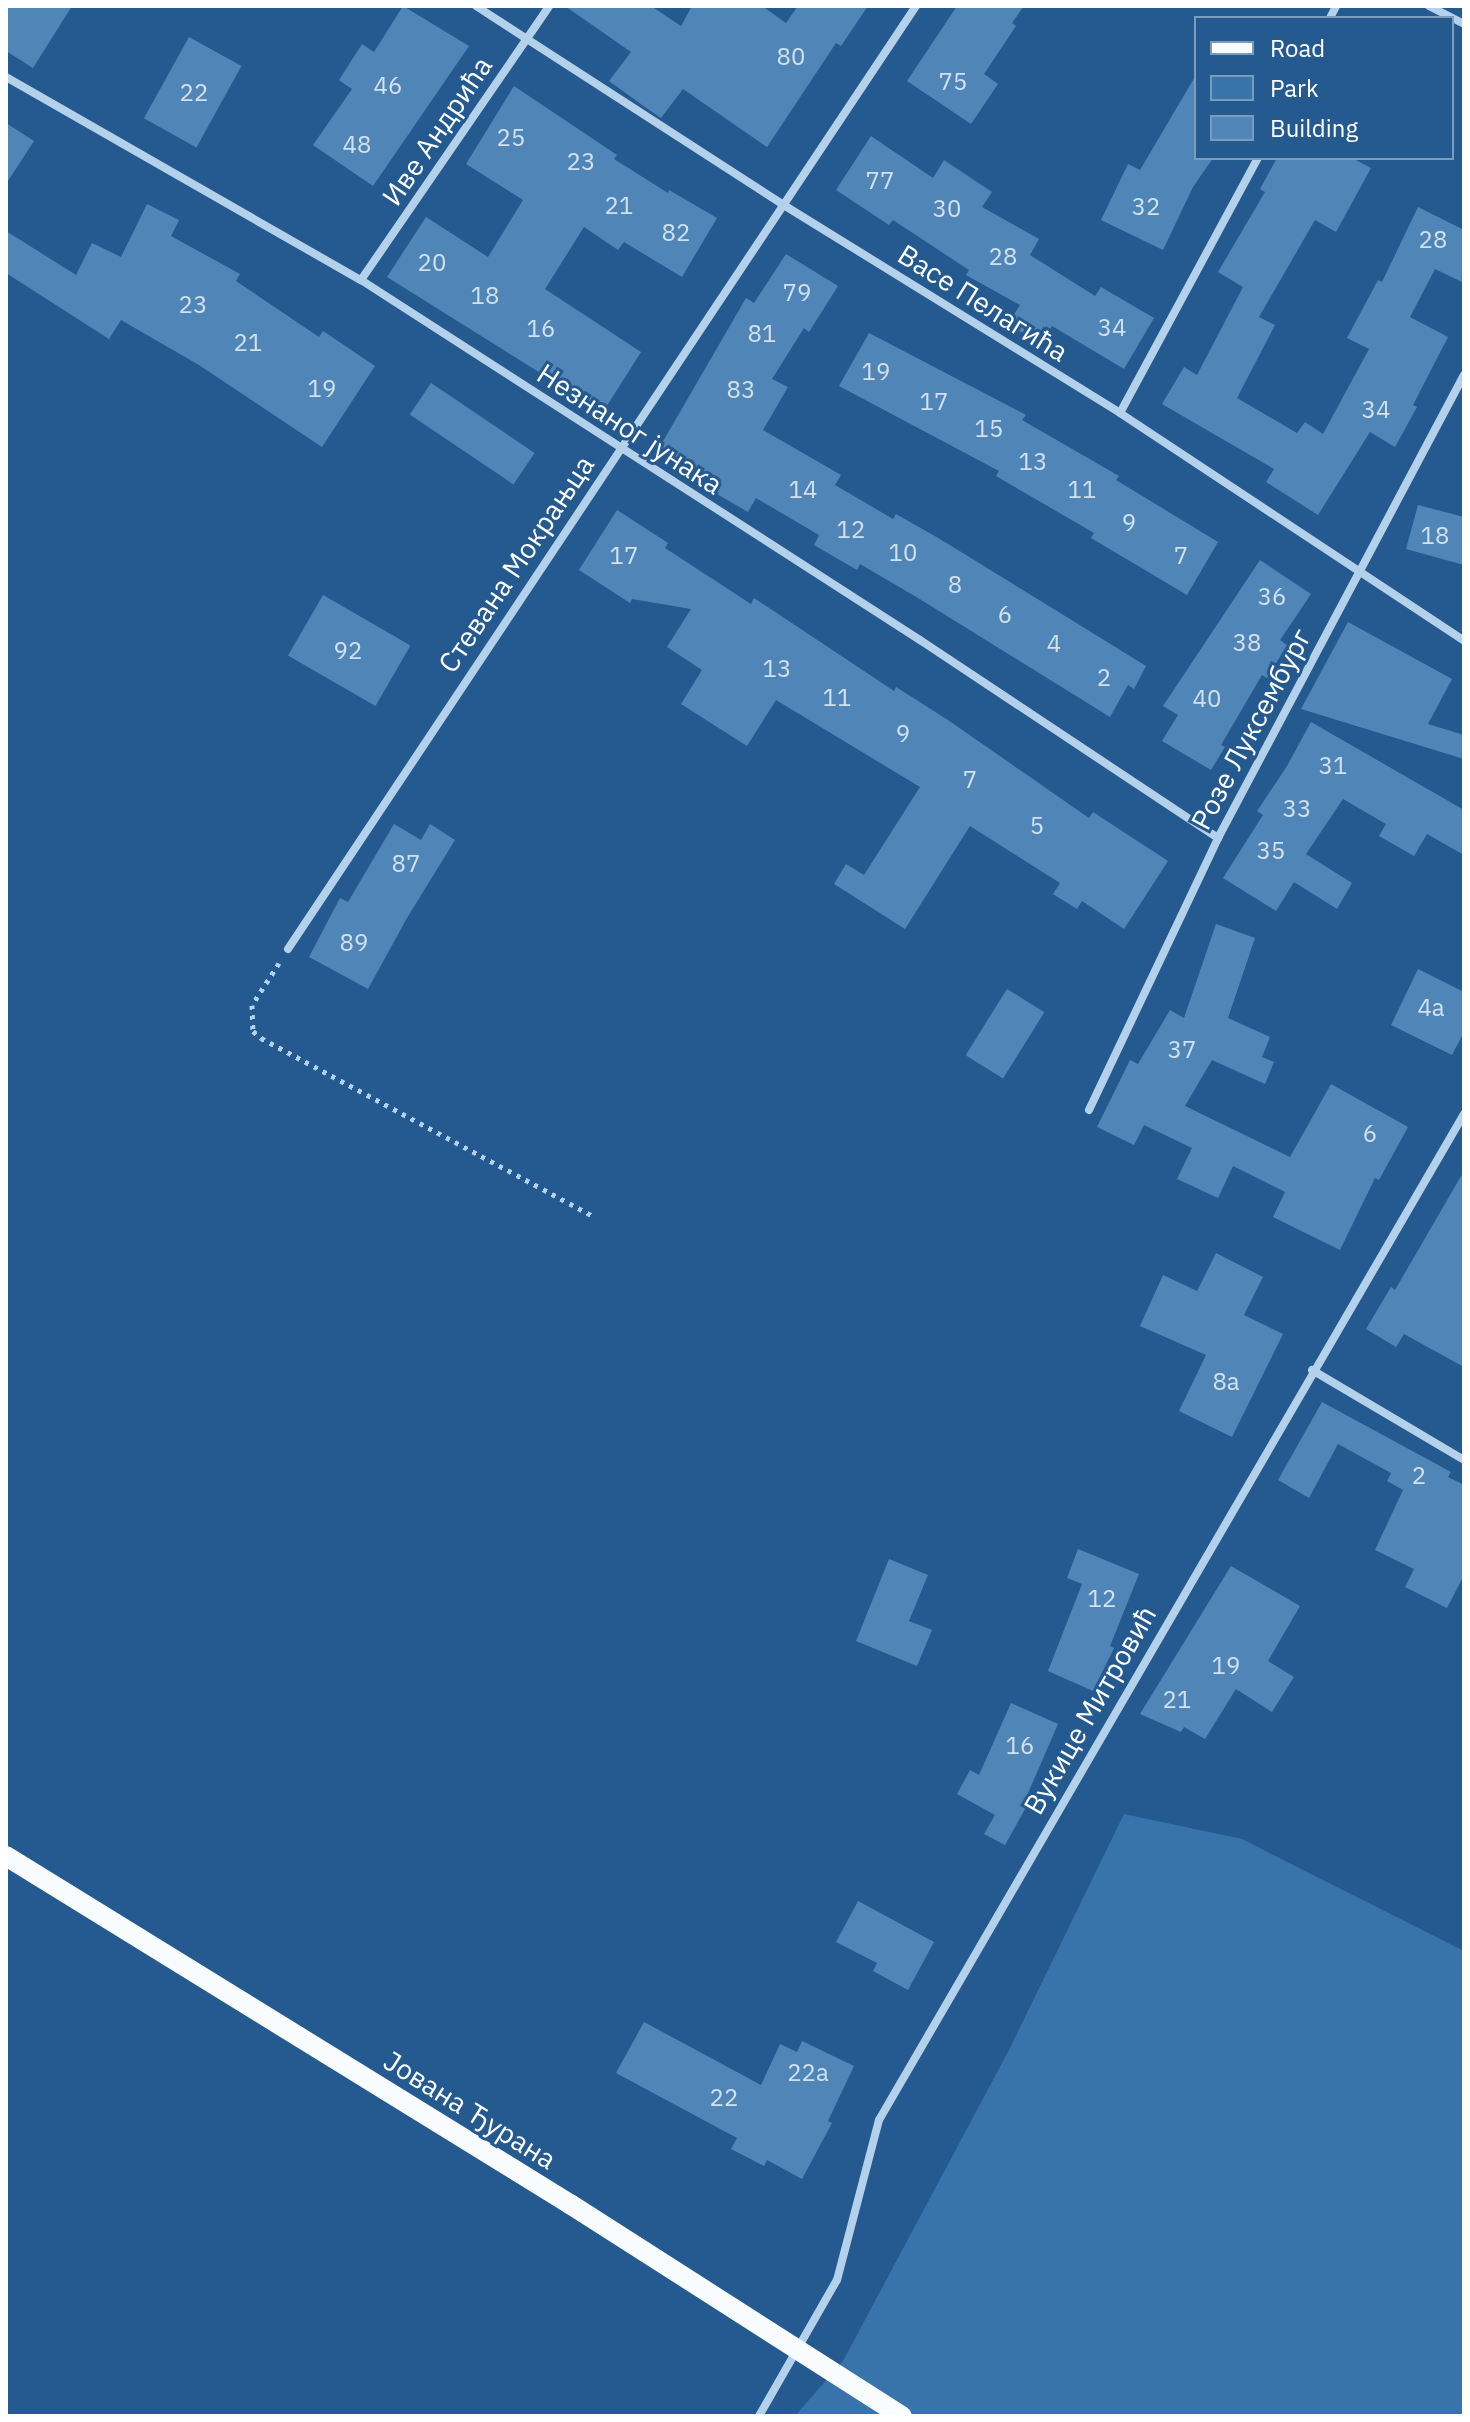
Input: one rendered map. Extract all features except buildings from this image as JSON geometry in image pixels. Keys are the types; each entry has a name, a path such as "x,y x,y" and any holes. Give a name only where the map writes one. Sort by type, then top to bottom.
{"main road":[{"name":"Јована Ђурана","path":"6,1856 799,2348 902,2416"}],"street":[{"name":"Васе Пелагића","path":"476,6 524,40 782,204 1120,413 1464,641"},
{"name":"Иве Андрића","path":"361,280 549,6"},
{"name":"Стевана Мокрањца","path":"288,949 916,6"},
{"path":"1429,6 1448,16"},
{"name":"Незнаног јунака","path":"6,77 361,280 920,640 1218,838"},
{"path":"1120,413 1257,160"},
{"name":"Розе Луксембург","path":"1089,1110 1218,838 1464,375"},
{"name":"Вукице Митровић","path":"759,2416 837,2280 879,2120 1312,1370 1464,1114"},
{"path":"1312,1370 1464,1460"}],"path":[{"path":"288,949 252,1005 253,1031 261,1038 595,1217"}],"green space":[{"path":"1124,1814 1242,1839 1464,1951 1464,2416 795,2416 843,2361 1009,2050"}]}
